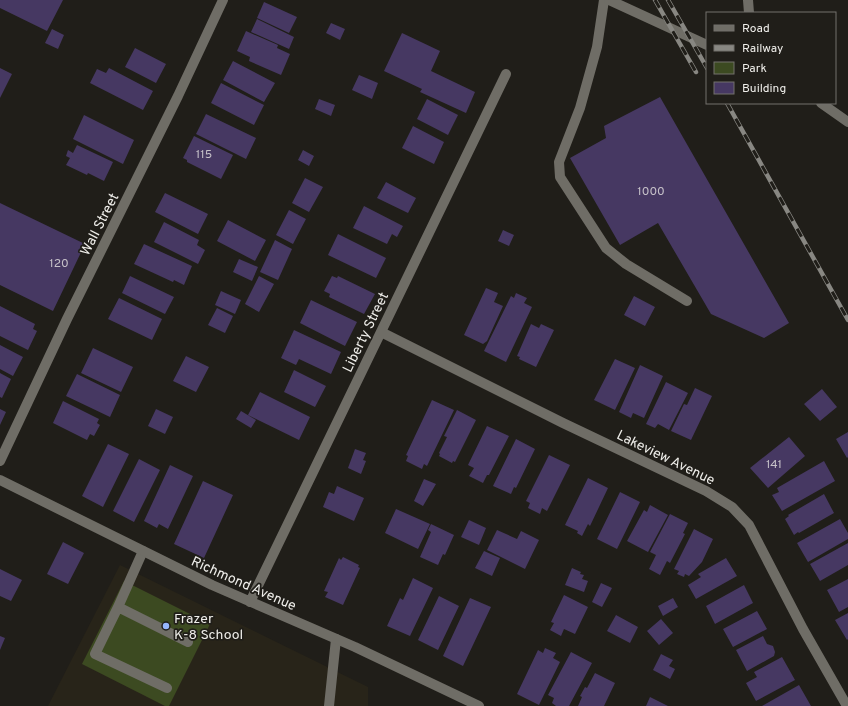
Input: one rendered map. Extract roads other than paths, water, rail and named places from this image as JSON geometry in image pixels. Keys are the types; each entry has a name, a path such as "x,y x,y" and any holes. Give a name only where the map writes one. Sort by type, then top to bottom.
{"street":[{"name":"Wall Street","path":"0,461 67,319 178,96 223,0"},
{"path":"604,0 597,47 580,108 559,162 560,177 606,248 626,264 687,301"},
{"path":"609,0 706,45"},
{"path":"748,0 749,12"},
{"name":"Liberty Street","path":"250,602 506,74"},
{"path":"822,104 848,122"},
{"name":"Lakeview Avenue","path":"381,332 563,423 706,491 732,507 749,525 847,706"},
{"name":"Richmond Avenue","path":"0,480 212,585 336,639 479,706"},
{"path":"143,552 95,654 167,688"},
{"path":"118,607 188,642"},
{"path":"330,706 336,639"}],"railway":[{"path":"655,0 696,72"},
{"path":"668,0 706,66"},
{"path":"728,104 848,320"}],"place":[{"name":"Frazer K-8 School","path":"166,626"}]}
